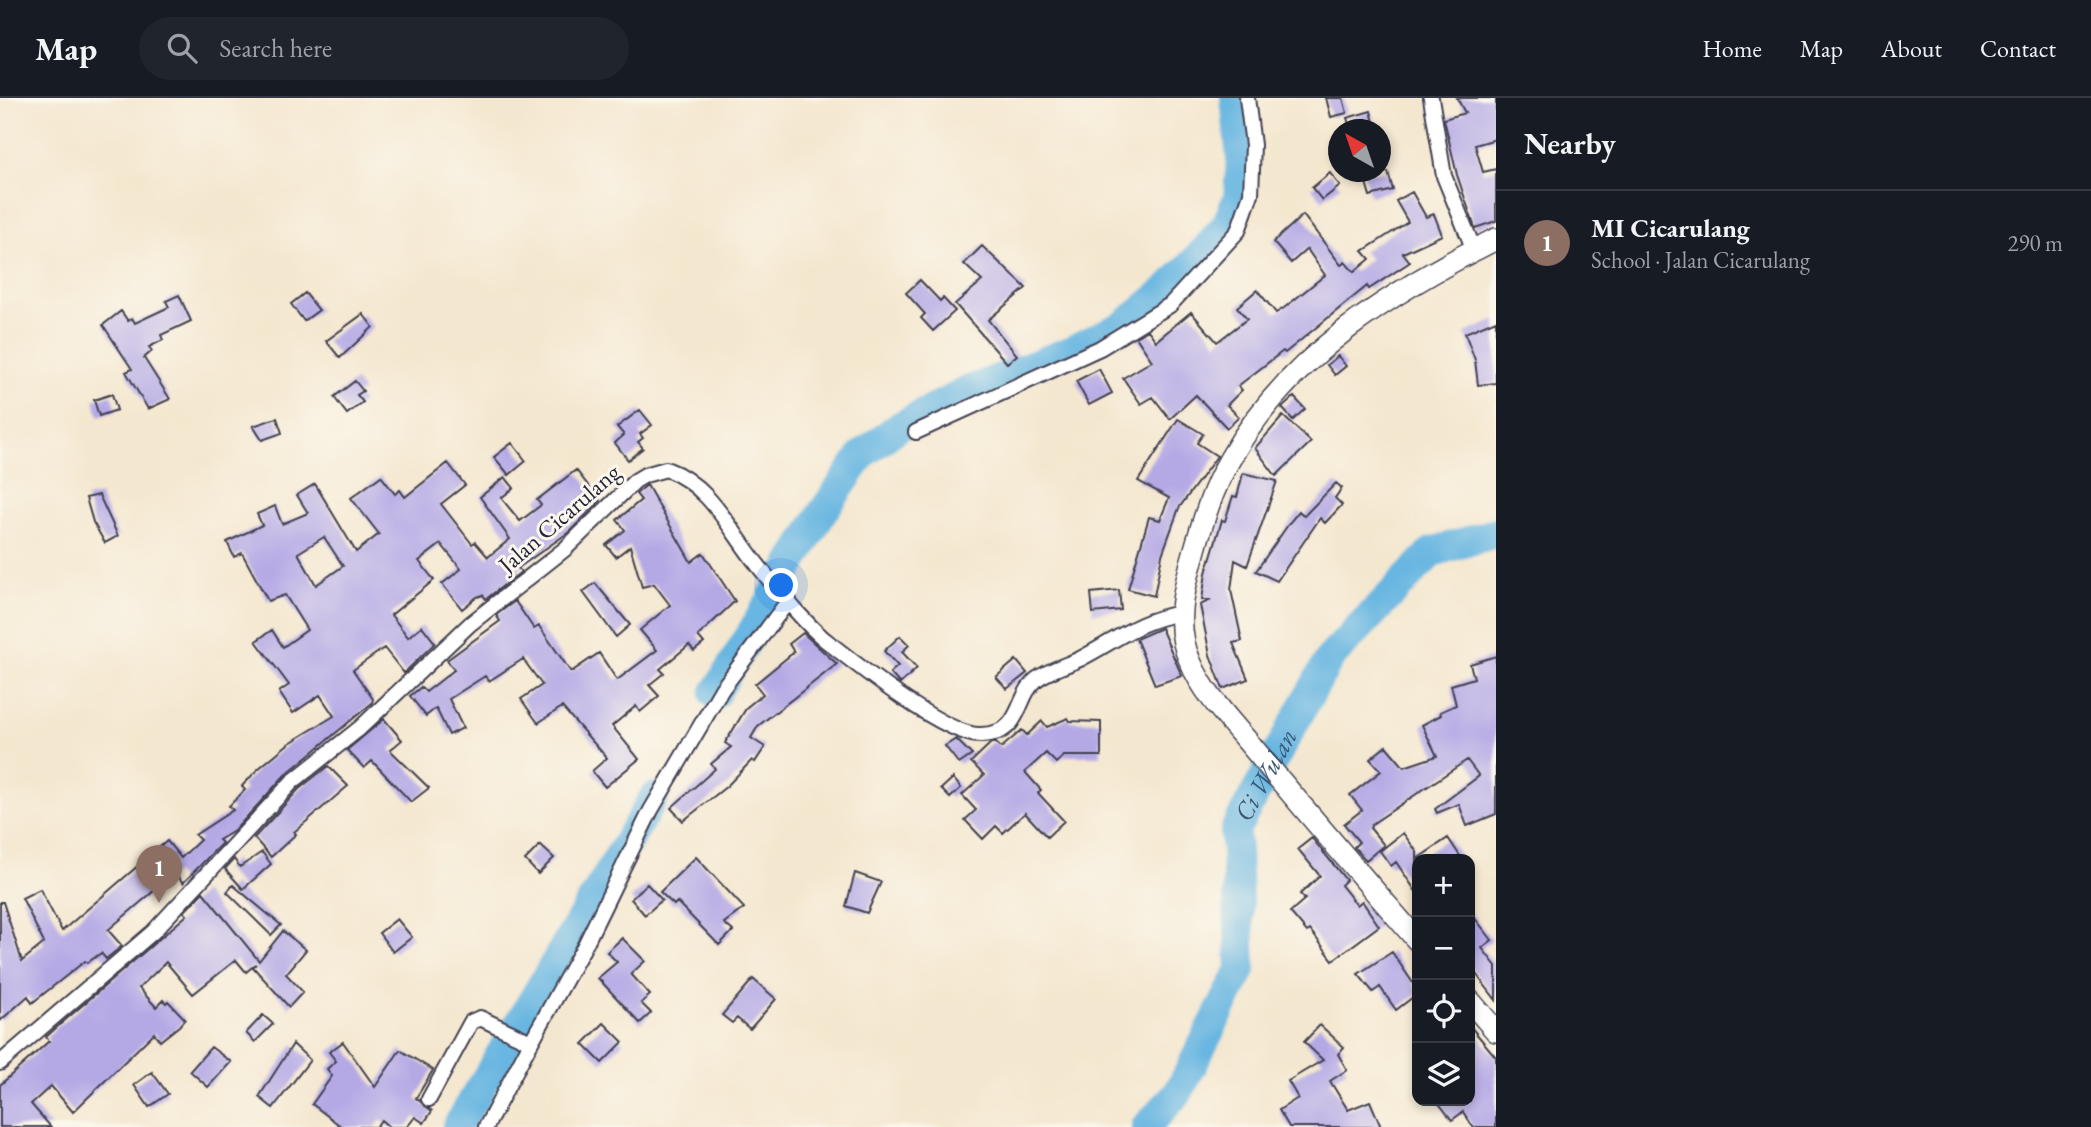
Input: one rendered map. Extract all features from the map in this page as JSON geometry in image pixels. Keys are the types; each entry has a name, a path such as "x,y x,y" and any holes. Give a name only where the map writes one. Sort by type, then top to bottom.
{"main road":[{"path":"1412,934 1312,819 1211,696 1189,661 1183,642 1181,613 1207,506 1230,458 1266,408 1349,327 1391,296 1496,239"},
{"path":"1475,1007 1496,1031"}],"street":[{"path":"916,432 1090,353 1170,305 1238,231 1251,194 1253,145 1247,98"},
{"path":"1431,98 1444,176 1474,250"},
{"name":"Jalan Cicarulang","path":"0,1063 153,932 292,782 353,733 470,624 565,549 604,508 645,475 666,469 695,485 730,525 756,563 823,638 945,726 982,736 1010,725 1037,680 1152,618 1181,613"},
{"path":"486,1127 585,944 652,810 722,689 786,595"},
{"path":"429,1098 471,1022 480,1018 531,1042"}],"building":[{"path":"1326,98 1343,98 1347,113 1331,117"},
{"path":"1457,98 1496,98 1496,139 1475,145 1483,172 1496,169 1496,221 1475,228 1457,175 1444,119 1465,113"},
{"path":"1371,111 1373,119 1347,119"},
{"path":"1328,175 1328,182 1337,182 1340,186 1322,200 1312,188"},
{"path":"1366,182 1391,182 1393,190 1370,196"},
{"path":"1412,192 1426,217 1434,214 1442,235 1403,253 1410,262 1369,289 1367,286 1285,353 1283,351 1238,386 1242,390 1227,405 1239,417 1227,428 1196,395 1170,419 1153,397 1141,404 1123,378 1152,361 1136,337 1148,330 1156,341 1191,312 1217,342 1247,319 1237,307 1257,290 1276,313 1325,275 1307,249 1291,263 1273,242 1303,215 1341,265 1345,262 1354,272 1370,259 1363,251 1408,222 1396,201"},
{"path":"982,246 1026,288 988,320 1017,355 1007,363 955,304 982,281 964,264"},
{"path":"920,280 940,301 943,298 955,311 933,331 921,318 925,314 906,293"},
{"path":"305,293 319,310 304,321 291,304"},
{"path":"179,295 191,321 161,335 163,340 149,347 152,351 144,358 170,399 148,409 126,372 132,369 103,325 121,311 128,321 132,318 135,323 169,307 166,301"},
{"path":"363,314 373,327 340,358 326,341"},
{"path":"1496,320 1496,383 1478,385 1475,360 1465,333"},
{"path":"1338,356 1346,366 1335,375 1327,365"},
{"path":"1099,369 1112,393 1089,405 1076,381"},
{"path":"355,381 363,391 357,395 363,402 347,414 334,397"},
{"path":"112,394 117,410 99,416 94,400"},
{"path":"1294,397 1305,409 1293,420 1282,408"},
{"path":"640,410 652,425 640,434 643,438 638,442 643,448 628,460 615,443 624,435 617,427"},
{"path":"1283,416 1311,442 1276,476 1255,448"},
{"path":"277,418 282,433 262,440 253,426"},
{"path":"1178,419 1203,434 1197,443 1217,456 1179,508 1162,555 1154,596 1128,589 1149,517 1160,520 1169,498 1138,481"},
{"path":"512,443 526,461 509,475 494,457"},
{"path":"448,463 465,485 441,504 472,544 475,542 488,557 510,539 480,497 505,477 514,488 501,498 520,521 541,505 537,500 576,470 600,501 569,532 518,568 521,572 486,599 483,595 477,597 462,609 442,584 461,569 441,544 419,561 434,580 391,615 408,637 422,626 435,643 404,673 384,648 353,670 373,699 372,703 285,775 234,831 219,840 222,843 183,883 175,873 108,930 122,946 106,959 101,953 87,963 85,961 32,1003 28,996 0,1021 0,902 3,902 22,961 44,943 22,898 40,889 62,931 167,841 181,858 200,840 195,835 233,810 229,806 245,790 242,786 258,769 288,744 334,716 320,695 293,713 279,692 289,685 256,641 272,630 283,647 307,630 285,595 268,601 242,553 234,557 227,542 262,525 257,514 275,506 282,524 308,513 297,495 315,484 356,552 379,534 351,498 381,476 395,494 400,490 405,497","holes":["324,537 343,566 316,585 298,553"]},
{"path":"1243,473 1277,481 1247,566 1235,560 1231,590 1242,641 1233,643 1248,679 1223,689 1210,655 1200,605 1211,600 1202,600 1206,573 1222,520 1225,521 1233,496 1237,497"},
{"path":"1336,483 1342,488 1335,498 1342,505 1325,523 1320,518 1277,581 1256,571 1299,511 1304,516"},
{"path":"647,485 691,562 703,553 735,601 698,636 704,643 694,651 689,645 660,669 664,673 649,685 659,696 640,712 636,706 612,726 639,759 605,787 592,771 607,758 562,707 538,723 521,699 542,685 523,659 489,681 485,676 449,699 463,728 449,735 436,708 426,716 410,696 421,687 426,692 454,670 447,660 500,621 496,615 515,601 534,629 539,626 571,672 599,653 617,680 657,650 640,630 670,605 654,584 642,587 630,546 616,557 606,545 625,530 617,520 641,500 636,494"},
{"path":"99,495 118,536 105,543 93,522 86,498"},
{"path":"595,583 630,625 616,637 583,592"},
{"path":"1119,590 1121,610 1093,613 1091,593"},
{"path":"1161,628 1182,676 1155,685 1136,639"},
{"path":"803,633 837,664 758,726 751,738 765,747 755,762 752,760 727,786 683,821 671,808 715,769 711,764 731,747 725,743 747,707 763,694 755,684 794,652 789,644"},
{"path":"900,636 909,645 902,652 917,668 900,684 890,673 898,666 884,651"},
{"path":"1496,656 1496,814 1467,826 1459,804 1437,813 1435,809 1479,776 1467,760 1372,824 1370,828 1384,845 1366,860 1354,847 1359,842 1344,824 1362,810 1350,795 1381,771 1370,759 1386,746 1404,767 1437,756 1422,725 1456,705 1451,685 1474,678 1470,664"},
{"path":"1016,660 1027,673 1007,689 996,677"},
{"path":"1068,718 1070,721 1101,722 1101,756 1064,756 1056,763 1046,753 1025,772 1041,790 1038,793 1064,821 1047,837 1025,813 1003,833 996,826 983,839 965,820 976,810 962,795 984,775 971,762 991,743 996,743 1001,748 1022,730 1027,735 1042,721 1047,727"},
{"path":"384,719 402,740 390,750 429,788 411,802 372,761 364,768 347,750"},
{"path":"956,739 972,755 959,764 945,746"},
{"path":"328,766 348,786 294,832 296,834 271,857 254,838 299,789"},
{"path":"953,778 961,788 950,798 941,789"},
{"path":"1403,833 1417,852 1412,854 1412,886 1396,862 1391,866 1380,851"},
{"path":"1312,838 1346,880 1341,885 1357,905 1362,901 1379,926 1333,960 1310,930 1307,932 1290,912 1305,899 1300,894 1320,876 1298,849"},
{"path":"1448,838 1459,854 1424,854"},
{"path":"540,845 554,858 538,874 525,860"},
{"path":"262,852 271,864 243,889 225,869 234,859 240,867"},
{"path":"696,857 744,908 724,923 733,931 719,945 677,902 674,905 660,892"},
{"path":"855,873 881,882 867,913 846,906"},
{"path":"647,884 662,900 645,915 631,899"},
{"path":"233,885 281,925 271,935 227,892"},
{"path":"203,892 259,961 283,931 306,950 286,974 303,992 289,1007 253,967 256,964 246,972 236,960 193,994 166,962 139,988 156,1007 163,1000 166,1003 168,1001 185,1019 179,1026 160,1041 154,1033 73,1112 51,1086 31,1104 51,1127 0,1127 0,1085 49,1041 46,1037 187,915 184,912"},
{"path":"1475,918 1492,940 1482,948 1496,966 1496,1000 1475,973"},
{"path":"397,919 412,937 393,952 379,933"},
{"path":"622,938 645,961 631,974 650,995 641,1003 651,1013 640,1023 598,978 617,962 607,952"},
{"path":"1392,952 1412,982 1412,998 1396,1010 1380,987 1373,992 1358,974"},
{"path":"753,979 776,999 750,1029 737,1018 732,1023 722,1015"},
{"path":"263,1015 273,1024 255,1042 246,1033"},
{"path":"604,1023 623,1042 602,1063 583,1044"},
{"path":"1320,1025 1344,1047 1338,1054 1347,1070 1330,1081 1348,1110 1370,1101 1381,1127 1289,1127 1279,1110 1298,1098 1288,1081 1323,1060 1304,1042"},
{"path":"1475,1032 1496,1057 1496,1127 1473,1127 1463,1112 1452,1120 1441,1106 1475,1106"},
{"path":"343,1042 375,1087 400,1050 433,1070 416,1098 432,1111 424,1123 415,1117 407,1127 389,1127 381,1120 376,1127 342,1127 312,1104 332,1076 327,1069 336,1061 329,1052"},
{"path":"293,1044 310,1060 273,1108 259,1097"},
{"path":"211,1047 231,1062 208,1087 190,1071"},
{"path":"152,1072 168,1094 149,1107 134,1085"}],"waterway":[{"path":"715,694 824,510 863,454 898,427 967,391 1070,351 1124,325 1169,288 1204,251 1226,225 1238,198 1241,158 1235,98"},
{"name":"Ci Wulan","path":"1146,1127 1178,1093 1241,970 1235,830 1330,658 1432,552 1496,533"},
{"path":"457,1127 654,797"}],"place":[{"name":"MI Cicarulang","path":"159,903"}]}
